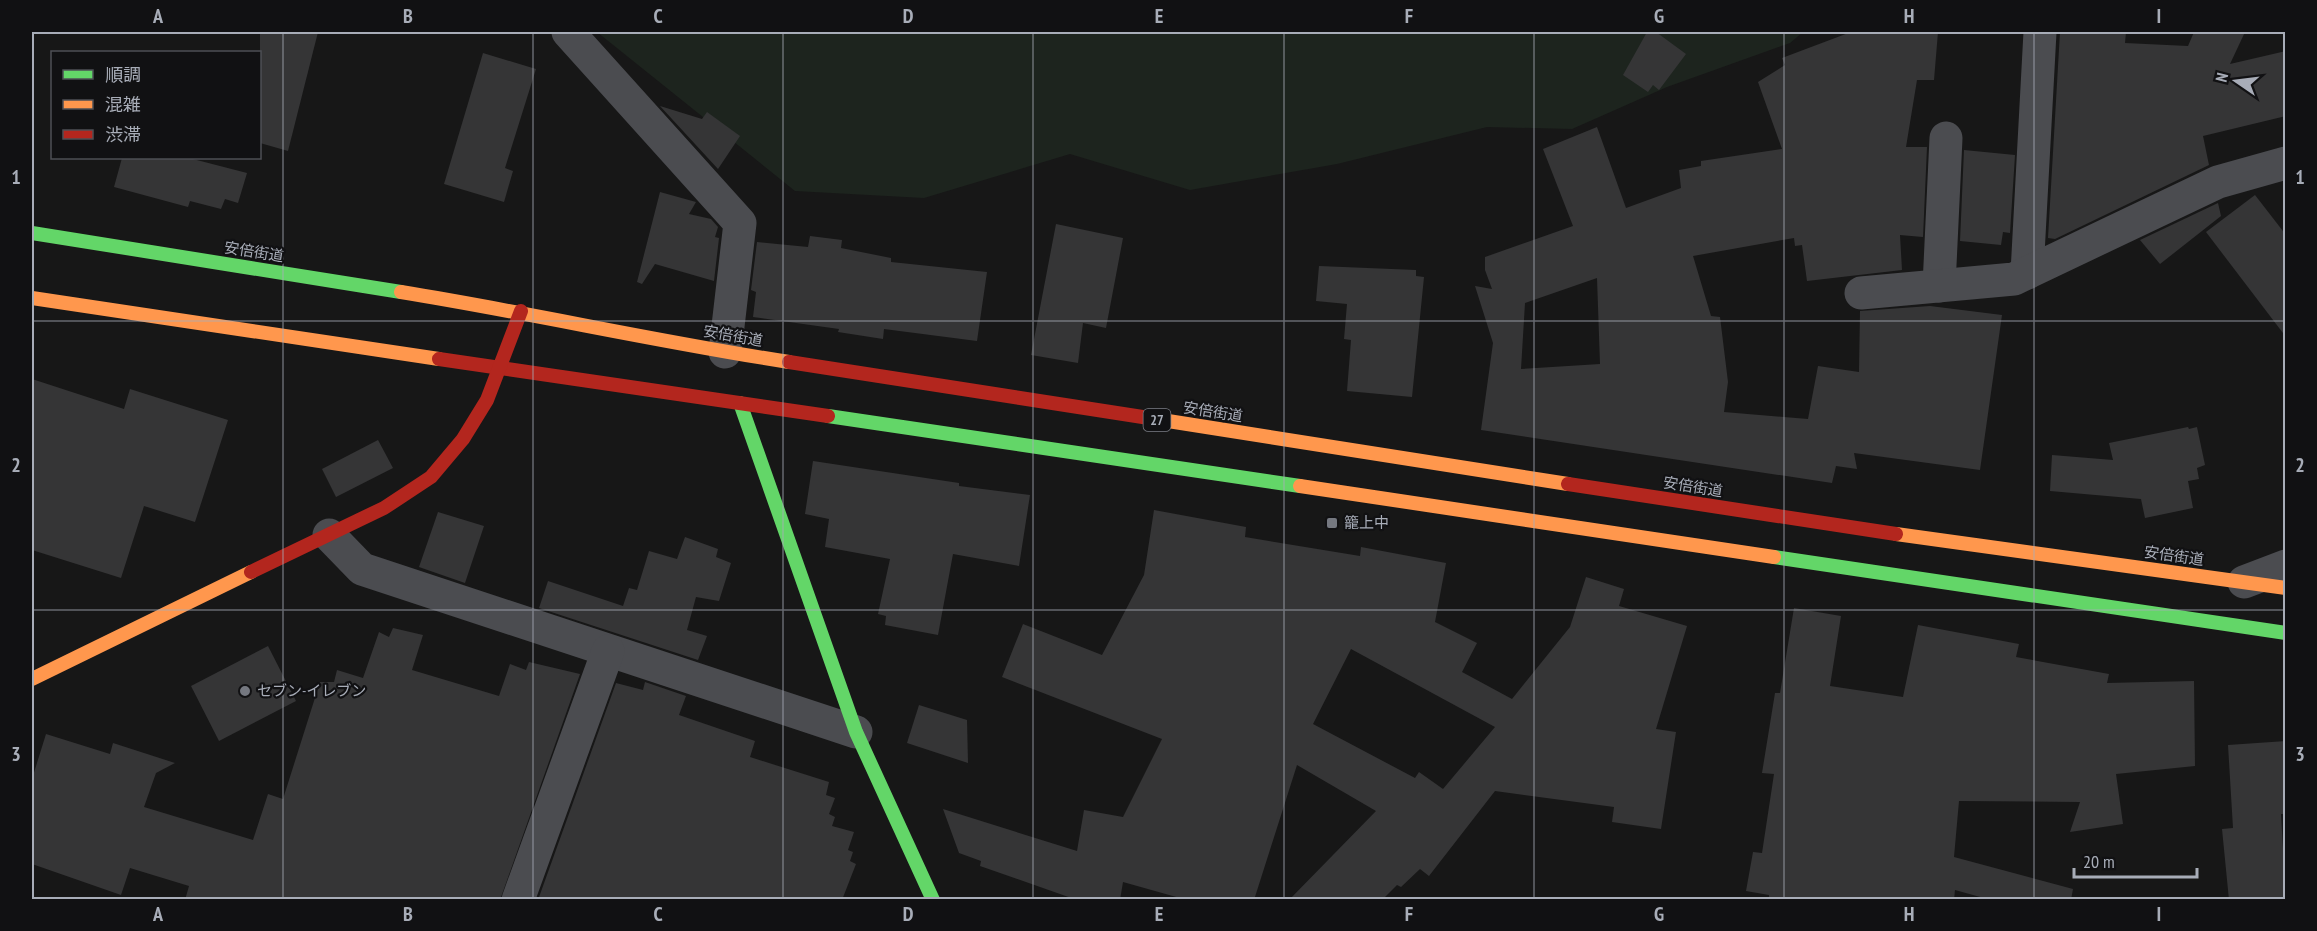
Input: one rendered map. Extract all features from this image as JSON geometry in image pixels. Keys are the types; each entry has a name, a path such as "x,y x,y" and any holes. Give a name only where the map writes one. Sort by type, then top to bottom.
{"main road":[{"name":"安倍街道","path":"32,233 521,311 724,352 1823,524 2286,588"},
{"path":"32,298 2286,633"},
{"path":"32,679 384,508 429,479 482,413 504,368 521,311"},
{"path":"740,403 856,732 933,900"}],"street":[{"path":"568,32 740,223 724,352"},
{"path":"2027,273 2040,32"},
{"path":"1940,286 1946,138"},
{"path":"1862,293 2014,279 2218,182 2286,163"},
{"path":"329,535 362,569 856,732"},
{"path":"2244,582 2286,566"},
{"path":"518,900 608,651"}],"shaded area":[{"path":"597,32 1803,32 1790,43 1667,87 1572,129 1487,127 1337,164 1190,190 1070,154 924,198 795,191"}],"building":[{"path":"260,32 318,32 288,151 261,143"},
{"path":"1647,32 1656,32 1686,54 1659,90 1653,85 1648,92 1623,75"},
{"path":"1851,32 1938,32 1934,80 1917,80 1906,147 1927,147 1923,237 1900,235 1902,270 1807,281 1802,245 1795,246 1794,238 1693,256 1711,316 1720,317 1728,382 1724,412 1808,419 1818,366 1859,372 1860,311 1930,306 2002,315 1980,470 1854,453 1857,469 1836,466 1832,483 1481,430 1493,343 1475,286 1492,289 1485,270 1485,257 1573,226 1543,149 1597,127 1626,208 1681,188 1679,170 1701,166 1701,161 1782,149 1758,82 1785,65 1782,58","holes":["1597,278 1600,364 1521,369 1525,303"]},
{"path":"2060,32 2126,32 2125,43 2188,46 2194,32 2245,32 2230,64 2286,51 2286,116 2203,136 2209,165 2055,239 2048,238"},
{"path":"483,53 536,69 505,168 513,171 504,202 444,184"},
{"path":"660,106 702,119 707,112 740,136 718,169"},
{"path":"1964,150 2015,155 2010,233 2003,232 2001,245 1960,241"},
{"path":"122,159 193,159 247,173 238,203 225,199 221,209 190,201 188,207 114,187"},
{"path":"660,192 696,202 689,214 711,219 718,227 715,237 719,238 714,281 655,264 642,284 637,282"},
{"path":"2255,195 2286,235 2286,337 2206,232"},
{"path":"2218,203 2221,216 2160,264 2140,240"},
{"path":"1056,224 1123,238 1106,328 1083,323 1078,363 1031,355"},
{"path":"810,236 842,240 841,248 891,258 891,262 987,272 977,341 884,329 883,339 838,332 839,329 753,317 756,292 751,290 757,242 808,247"},
{"path":"1319,266 1416,270 1416,276 1424,277 1412,397 1347,391 1351,340 1344,339 1347,304 1316,301"},
{"path":"32,379 124,409 130,389 228,420 195,522 144,506 121,578 32,550"},
{"path":"2188,427 2189,429 2197,427 2205,465 2197,468 2199,479 2188,481 2193,508 2145,518 2141,499 2050,491 2052,455 2113,460 2109,443"},
{"path":"378,440 393,468 336,497 322,469"},
{"path":"813,461 959,483 959,486 1030,495 1019,566 953,554 938,635 885,625 886,616 878,614 890,559 825,547 829,519 805,514"},
{"path":"1154,510 1246,527 1245,537 1360,556 1361,547 1446,563 1435,622 1477,643 1462,672 1512,699 1570,627 1586,577 1624,589 1619,606 1687,626 1656,729 1676,732 1661,829 1612,822 1614,807 1495,791 1429,876 1420,869 1401,887 1397,885 1382,900 1289,900 1376,811 1297,765 1254,900 1187,900 1123,882 1120,900 1077,900 980,866 981,861 959,853 943,809 1077,851 1084,810 1123,817 1162,739 1002,677 1023,624 1102,655 1144,575","holes":["1351,649 1495,727 1443,789 1419,772 1415,778 1313,724"]},
{"path":"438,512 484,526 465,583 419,567"},
{"path":"685,537 718,549 716,557 731,563 719,601 696,597 687,630 707,636 698,660 539,608 548,581 623,606 629,588 637,590 649,551 677,559"},
{"path":"1794,608 1841,616 1830,686 1903,697 1918,625 2019,644 2016,657 2109,674 2107,683 2194,681 2195,766 2116,774 2123,824 2070,832 2080,802 1959,801 1954,857 2073,889 2071,900 1991,900 1955,890 1954,900 1769,900 1769,895 1746,891 1753,852 1762,853 1774,774 1762,773 1775,693 1780,693"},
{"path":"393,628 423,635 412,670 499,696 510,664 526,670 529,662 580,674 500,900 185,900 189,886 130,868 121,895 32,864 32,779 46,734 110,754 113,743 175,763 156,773 144,807 253,840 268,794 283,799 320,682 334,682 337,670 363,678 379,632 389,637"},
{"path":"268,646 296,701 219,741 191,686"},
{"path":"645,682 686,696 679,715 755,741 750,757 829,782 826,795 835,798 829,814 835,817 832,826 854,832 848,850 853,852 850,861 856,864 842,900 538,900 616,683 643,690"},
{"path":"919,705 967,720 968,763 907,743"},
{"path":"2286,741 2286,814 2281,814 2286,900 2229,900 2222,829 2233,828 2228,745"}],"traffic: fast":[{"path":"32,233 401,292"},
{"path":"740,403 856,732 933,900"},
{"path":"828,416 1300,486"},
{"path":"1774,557 2286,633"}],"traffic: slow":[{"path":"401,292 789,362"},
{"path":"32,298 439,359"},
{"path":"1149,418 1568,484"},
{"path":"1300,486 1774,557"},
{"path":"1896,534 2286,588"},
{"path":"32,679 251,572"}],"traffic: jam":[{"path":"251,572 384,508 431,477 463,439 487,400 521,311"},
{"path":"439,359 828,416"},
{"path":"789,362 1149,418"},
{"path":"1568,484 1896,534"}],"place":[{"name":"籠上中","path":"1332,523"},
{"name":"セブン-イレブン","path":"245,691"}]}
